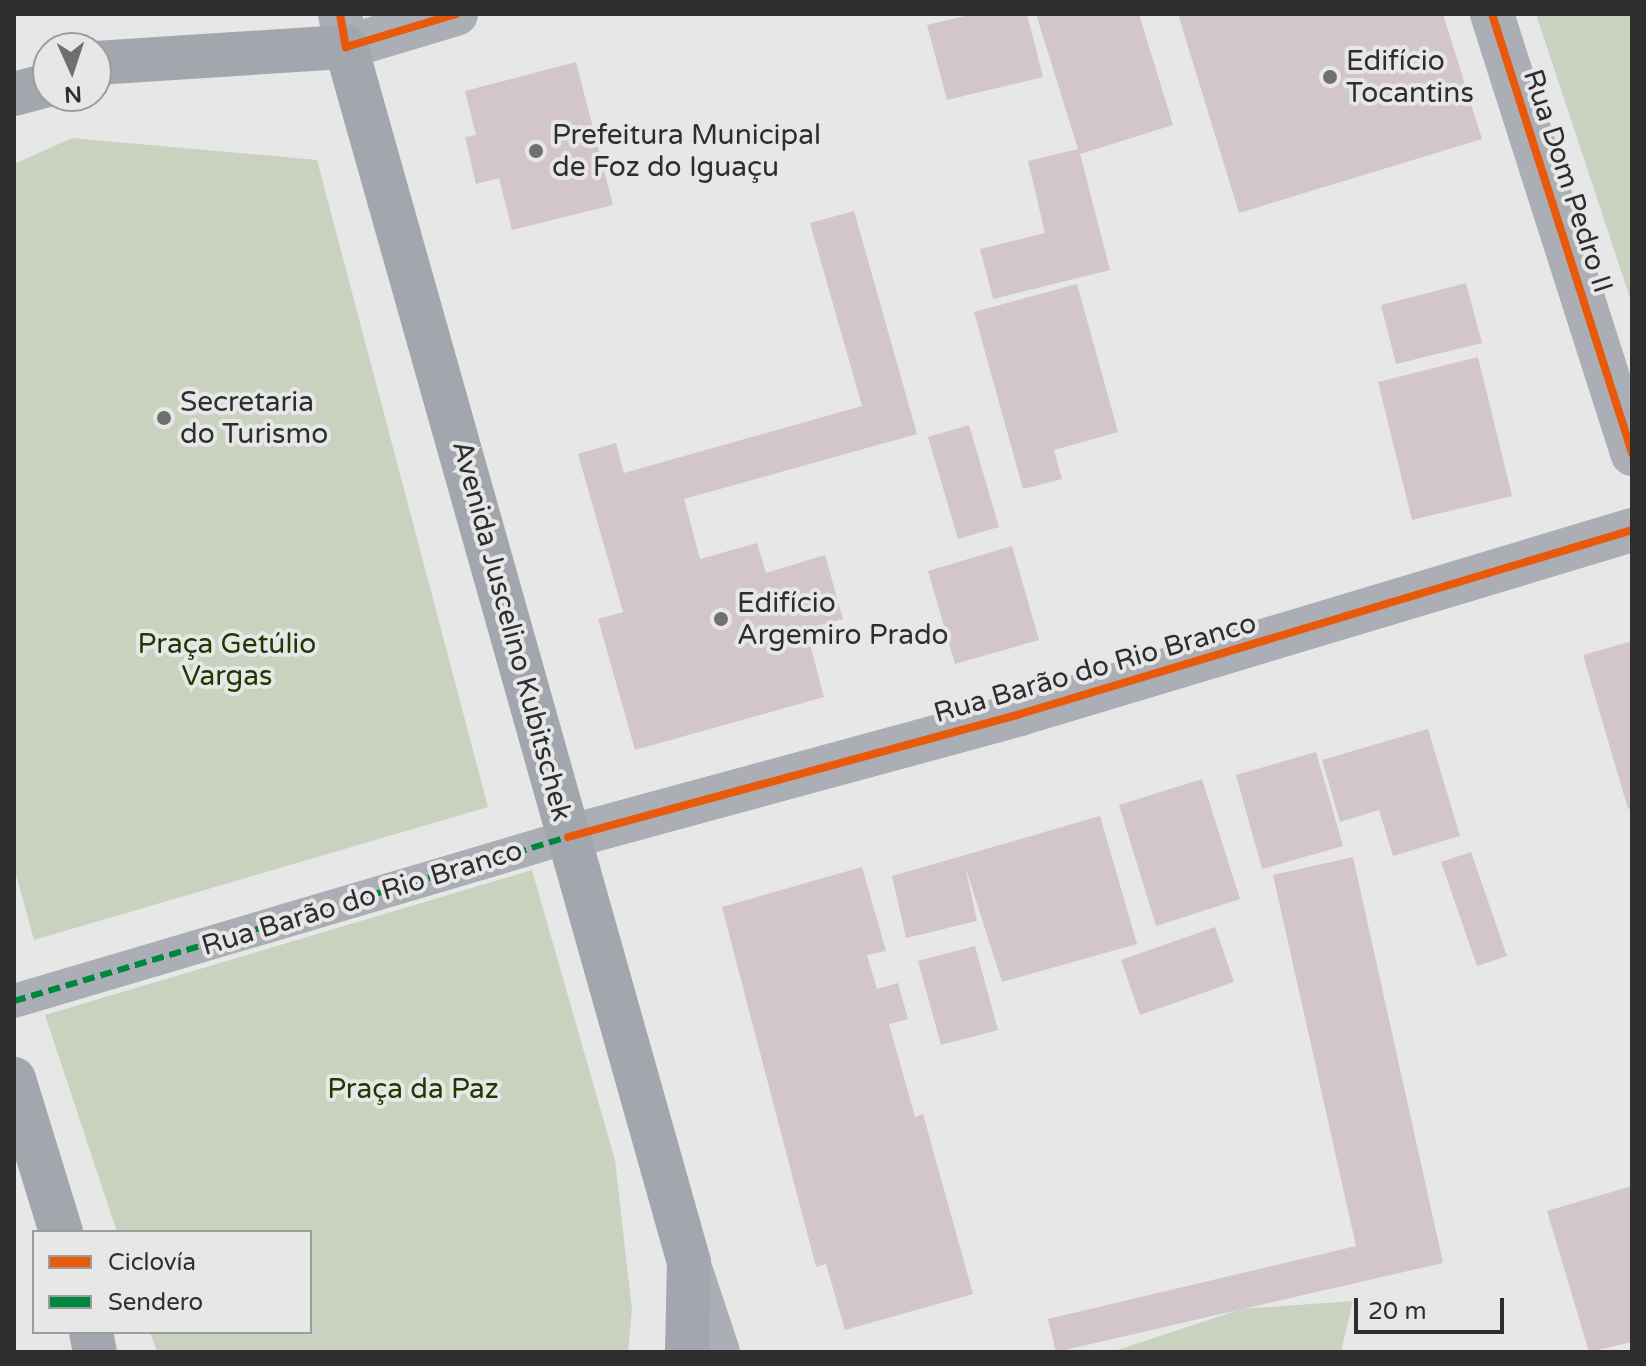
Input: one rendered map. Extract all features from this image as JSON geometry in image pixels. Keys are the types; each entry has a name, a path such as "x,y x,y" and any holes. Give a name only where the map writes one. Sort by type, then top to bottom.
{"main road":[{"path":"112,62 343,31"},
{"name":"Avenida Juscelino Kubitschek","path":"343,31 689,1262 687,1352"},
{"path":"112,69 153,58"},
{"path":"14,1079 60,1230"}],"street":[{"path":"343,31 456,14"},
{"name":"Rua Dom Pedro II","path":"1492,14 1632,454"},
{"name":"Rua Barão do Rio Branco","path":"14,1001 568,837 1005,719 1632,530"},
{"name":"Avenida Juscelino Kubitschek","path":"689,1262 718,1352"}],"green space":[{"path":"1536,14 1632,14 1632,304"},
{"name":"Praça Getúlio Vargas","path":"72,138 317,160 488,807 34,940 14,867 14,164"},
{"name":"Praça da Paz","path":"532,870 615,1160 632,1310 628,1352 157,1352 151,1334 312,1334 312,1230 116,1230 45,1015"},
{"path":"1353,1301 1341,1352 1111,1352 1242,1309"}],"building":[{"path":"973,14 1027,14 1043,77 947,100 927,25"},
{"path":"1036,14 1139,14 1173,125 1080,154 1110,270 993,299 980,249 1045,233 1028,161 1078,149"},
{"name":"Edifício Tocantins","path":"1178,14 1443,14 1482,139 1239,213"},
{"path":"576,62 613,205 512,230 499,178 476,184 465,137 476,135 465,91"},
{"path":"854,211 917,434 684,499 700,559 757,543 766,573 825,555 843,619 806,629 824,697 635,750 598,619 623,612 578,454 616,443 624,473 862,406 810,223"},
{"path":"1466,283 1482,343 1396,364 1381,305"},
{"path":"1077,284 1118,432 1054,450 1062,479 1023,489 974,312"},
{"path":"1478,357 1512,496 1412,520 1378,382"},
{"path":"969,425 999,527 958,539 928,437"},
{"path":"1012,546 1039,640 955,664 928,571"},
{"path":"1632,641 1632,808 1628,809 1583,655"},
{"path":"1428,729 1460,836 1393,856 1379,810 1340,822 1322,760"},
{"path":"1316,752 1343,846 1262,869 1236,775"},
{"path":"1202,779 1240,899 1156,926 1119,805"},
{"path":"1100,816 1137,944 1002,982 965,866 977,921 906,938 892,876"},
{"path":"1471,852 1507,956 1477,966 1441,862"},
{"path":"1353,857 1443,1263 1056,1352 1048,1319 1356,1246 1273,875"},
{"path":"862,867 886,951 867,955 877,989 898,983 908,1019 889,1024 915,1117 923,1114 973,1294 845,1330 826,1264 816,1267 722,907"},
{"path":"1215,927 1234,982 1140,1015 1121,960"},
{"path":"975,946 998,1030 941,1045 918,961"},
{"path":"1632,1186 1632,1342 1589,1352 1547,1211"}],"marked path":[{"path":"14,1001 568,837"}],"cycle path":[{"path":"340,14 346,47 456,14"},
{"path":"1492,14 1632,454"},
{"path":"568,837 1020,714 1632,530"}],"place":[{"name":"Edifício Tocantins","path":"1330,77"},
{"name":"Prefeitura Municipal de Foz do Iguaçu","path":"536,151"},
{"name":"Secretaria do Turismo","path":"164,418"},
{"name":"Edifício Argemiro Prado","path":"721,619"}]}
